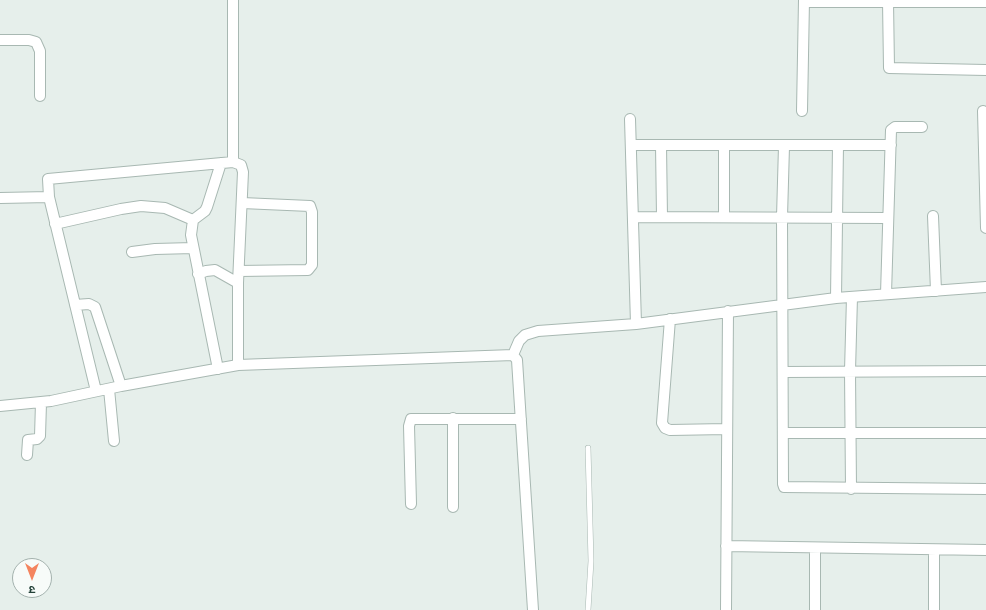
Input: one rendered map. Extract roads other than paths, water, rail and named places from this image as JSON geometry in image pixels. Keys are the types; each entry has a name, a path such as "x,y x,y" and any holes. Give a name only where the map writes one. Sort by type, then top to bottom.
{"street":[{"path":"233,0 233,162"},
{"path":"802,111 804,1 986,2"},
{"path":"888,2 890,68 986,70"},
{"path":"0,40 30,40 36,42 40,51 40,96"},
{"path":"983,111 986,228"},
{"path":"630,119 636,324"},
{"path":"886,294 892,128 922,128"},
{"path":"631,145 891,145"},
{"path":"661,145 662,216"},
{"path":"836,298 838,145"},
{"path":"724,146 724,216"},
{"path":"784,146 782,217 784,487 851,489 986,489"},
{"path":"96,391 49,197 48,179 233,162 241,165 242,203 238,283 238,365"},
{"path":"218,368 193,248 192,224 207,207 221,163"},
{"path":"0,198 49,197"},
{"path":"239,271 308,270 312,265 312,212 310,206 242,203"},
{"path":"56,224 121,209 141,206 166,208 194,220"},
{"path":"633,216 836,216 888,218"},
{"path":"933,216 936,291"},
{"path":"132,252 155,249 193,248"},
{"path":"198,274 215,270 238,283"},
{"path":"513,355 519,341 531,333 636,324 836,298 986,287"},
{"path":"851,489 850,371 852,297"},
{"path":"75,305 89,304 95,307 121,386"},
{"path":"726,610 726,429 728,311"},
{"path":"670,319 662,423 665,428 670,430 726,429"},
{"path":"0,406 41,403 121,386 238,365 513,355"},
{"path":"513,355 517,360 533,610"},
{"path":"783,372 986,371"},
{"path":"109,389 114,441"},
{"path":"27,455 28,440 37,439 40,436 41,403"},
{"path":"453,418 453,507"},
{"path":"411,504 409,422 411,419 521,419"},
{"path":"783,433 986,432"},
{"path":"726,546 815,549 986,550"},
{"path":"815,549 815,610"},
{"path":"934,550 934,610"}],"lane":[{"path":"588,448 591,561 588,610"}]}
